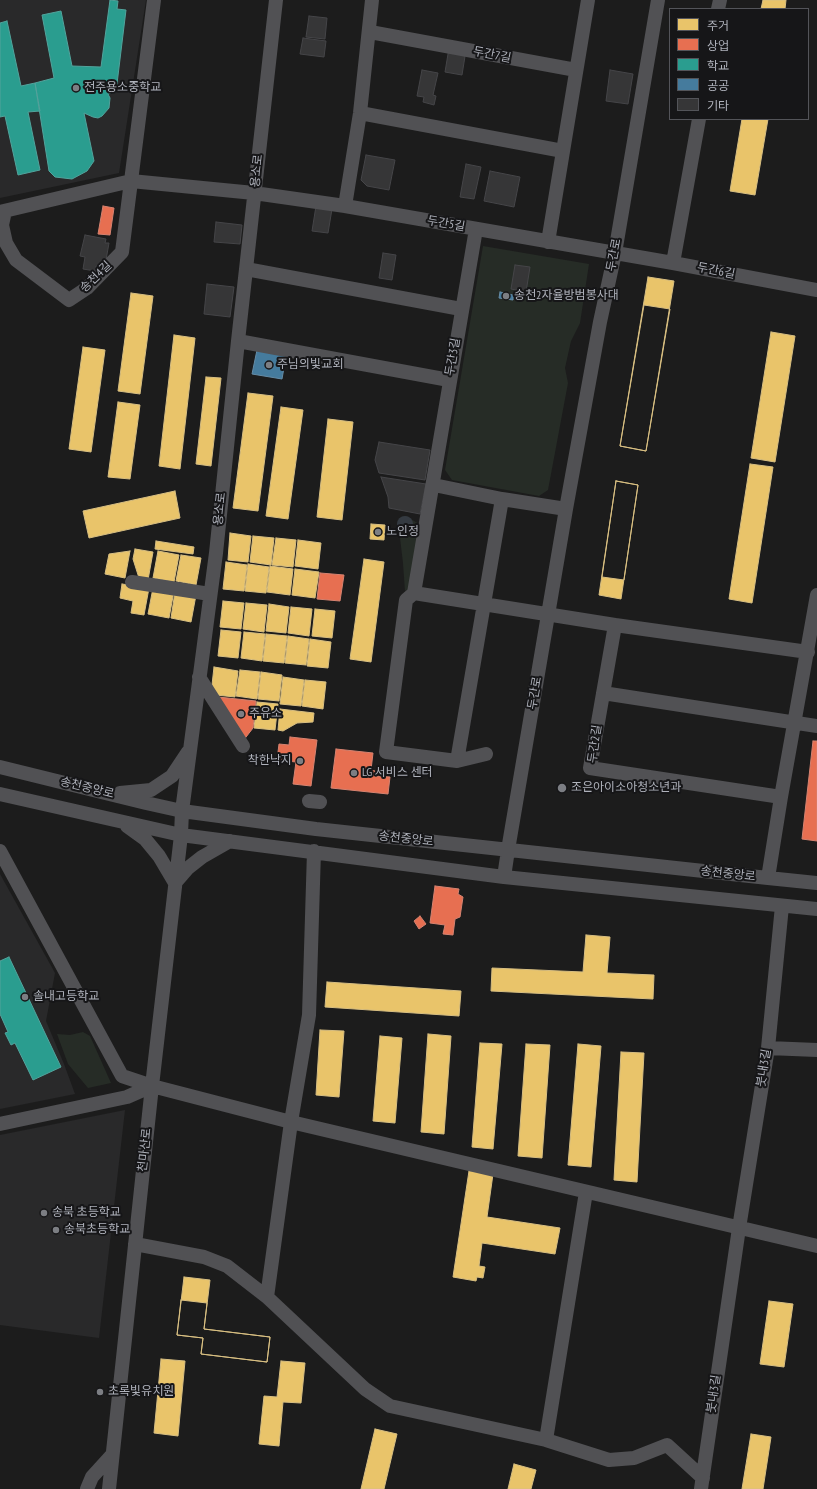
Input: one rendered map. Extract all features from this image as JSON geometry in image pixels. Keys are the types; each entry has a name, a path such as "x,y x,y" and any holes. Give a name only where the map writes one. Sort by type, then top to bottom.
{"street":[{"path":"131,181 154,0"},
{"name":"용소로","path":"182,811 216,553 276,0"},
{"path":"344,206 360,113 370,32 372,0"},
{"path":"548,242 588,0"},
{"name":"두간로","path":"504,877 566,509 600,322 615,253 658,0"},
{"name":"두간7길","path":"370,32 576,70"},
{"path":"360,113 563,151"},
{"path":"673,263 699,120"},
{"name":"송천4길","path":"131,181 122,252 87,288 69,300 16,260 6,243 2,225 3,212 131,181 254,193"},
{"name":"두간5길","path":"254,193 344,206 615,253"},
{"name":"두간3길","path":"457,761 386,752 406,600 414,593 434,485 449,380 476,229"},
{"name":"두간6길","path":"615,253 817,290"},
{"path":"246,269 461,309"},
{"path":"238,341 449,380"},
{"path":"434,485 502,499 566,509"},
{"path":"486,754 457,761 502,499"},
{"path":"132,582 210,594"},
{"path":"414,593 615,625 808,652"},
{"path":"768,878 817,595"},
{"name":"두간2길","path":"615,625 590,768 781,798"},
{"path":"199,677 243,746"},
{"path":"603,692 817,726"},
{"path":"109,794 152,790 172,776 190,750"},
{"name":"송천중앙로","path":"0,767 182,811 316,829 817,883"},
{"name":"송천중앙로","path":"0,794 181,835 314,851 504,877 817,909"},
{"name":"천마산로","path":"109,1489 152,1086 181,835 182,811"},
{"path":"123,823 146,839 159,856 175,883 188,868 202,857 230,841"},
{"path":"0,851 122,1076 152,1086 291,1122 817,1246"},
{"path":"267,1297 291,1122 309,1015 314,851"},
{"name":"붓내3길","path":"702,1484 739,1228 768,1048 782,906"},
{"path":"768,1048 817,1050"},
{"path":"0,1124 128,1097 152,1086"},
{"path":"546,1440 586,1192"},
{"path":"135,1244 204,1257 227,1266 267,1297 365,1389 390,1406 546,1440 609,1460 634,1458 667,1445 702,1484"},
{"path":"87,1489 92,1477 112,1455"}],"shaded area":[{"path":"0,0 146,0 119,173 0,198"},
{"path":"483,246 589,264 580,323 571,341 565,368 568,383 548,490 539,496 452,480 445,470"},
{"path":"402,516 408,516 413,521 411,530 408,532 402,532 397,527 397,521"},
{"path":"406,516 419,524 412,587 405,591 398,521 401,517"},
{"name":"솔내고등학교","path":"0,874 55,973 46,1021 75,1094 0,1109"},
{"path":"83,1032 90,1036 111,1083 88,1088 68,1064 57,1034 70,1035"},
{"name":"송북초등학교","path":"125,1110 99,1338 0,1325 0,1135"}],"building: 주거":[{"path":"763,0 786,0 785,8 761,8"},
{"path":"742,120 768,120 755,195 730,191"},
{"path":"648,277 674,281 646,451 620,446"},
{"path":"131,293 153,296 140,394 118,391"},
{"path":"644,305 670,309 646,451 620,446"},
{"path":"771,332 795,336 775,462 751,458"},
{"path":"174,335 195,338 180,469 159,466"},
{"path":"83,347 105,350 91,452 69,449"},
{"path":"206,377 221,378 211,466 196,464"},
{"path":"248,393 273,396 258,511 233,508"},
{"path":"118,402 140,405 130,479 108,477"},
{"path":"281,407 303,410 288,519 266,516"},
{"path":"328,419 353,422 342,520 317,517"},
{"path":"750,464 773,467 752,603 729,599"},
{"path":"616,481 638,485 621,599 599,595"},
{"path":"616,481 638,485 624,580 602,577"},
{"path":"175,491 180,518 89,538 83,511"},
{"name":"노인정","path":"371,524 385,525 384,540 370,539"},
{"path":"230,533 251,536 248,562 228,560"},
{"path":"253,536 274,538 271,565 250,562"},
{"path":"276,538 296,540 293,567 272,565"},
{"path":"298,540 321,543 318,569 295,566"},
{"path":"156,541 194,547 193,554 155,549"},
{"path":"135,549 153,552 148,580 139,578 133,559"},
{"path":"130,551 125,578 105,574 109,554"},
{"path":"158,551 179,555 174,582 153,578"},
{"path":"181,555 201,558 196,585 176,581"},
{"path":"364,559 384,562 371,662 350,659"},
{"path":"226,562 247,565 244,591 223,589"},
{"path":"248,564 269,567 266,593 245,591"},
{"path":"270,566 293,569 290,595 267,592"},
{"path":"295,569 319,572 315,598 292,595"},
{"path":"122,584 149,588 144,615 131,613 133,601 120,598"},
{"path":"153,588 174,591 169,618 148,614"},
{"path":"175,592 196,595 191,622 171,618"},
{"path":"223,601 244,603 241,629 220,627"},
{"path":"246,603 267,605 264,632 243,629"},
{"path":"269,604 289,607 286,633 266,631"},
{"path":"291,607 312,609 309,636 288,633"},
{"path":"315,609 335,611 332,638 312,636"},
{"path":"221,630 241,632 238,658 218,656"},
{"path":"244,632 265,634 262,661 241,658"},
{"path":"266,634 287,636 284,663 263,661"},
{"path":"288,636 309,639 306,665 285,663"},
{"path":"310,639 331,642 328,668 307,666"},
{"path":"214,667 238,671 235,697 216,695 212,685"},
{"path":"240,670 260,672 257,699 236,696"},
{"path":"261,672 282,675 279,701 258,699"},
{"path":"283,677 304,680 301,706 280,704"},
{"path":"305,680 326,682 323,709 302,706"},
{"path":"257,702 278,704 275,730 254,728"},
{"path":"280,709 314,713 313,722 297,723 283,731 278,730"},
{"path":"586,935 610,937 607,973 654,975 653,999 491,991 492,968 583,972"},
{"path":"327,982 461,991 459,1016 325,1007"},
{"path":"320,1030 344,1031 339,1097 316,1095"},
{"path":"428,1034 451,1036 444,1134 421,1132"},
{"path":"380,1036 402,1038 395,1123 373,1121"},
{"path":"480,1043 502,1044 493,1149 472,1147"},
{"path":"526,1044 550,1045 542,1158 518,1156"},
{"path":"578,1044 601,1046 591,1167 568,1165"},
{"path":"621,1052 644,1053 637,1182 614,1180"},
{"path":"469,1171 493,1174 487,1217 560,1228 555,1254 482,1243 479,1266 485,1267 483,1278 477,1277 476,1281 453,1277"},
{"path":"184,1277 210,1280 204,1329 270,1337 267,1362 201,1354 203,1338 177,1335"},
{"path":"181,1300 207,1303 204,1329 270,1337 267,1362 201,1354 203,1338 177,1335"},
{"path":"769,1301 793,1304 784,1367 760,1364"},
{"path":"161,1359 185,1361 178,1436 154,1433"},
{"path":"281,1361 305,1363 301,1403 283,1402 279,1446 259,1444 264,1396 277,1397"},
{"path":"375,1429 397,1434 384,1489 361,1489"},
{"path":"751,1434 771,1437 763,1489 742,1489"},
{"path":"514,1464 536,1470 531,1489 508,1489"}],"building: 상업":[{"path":"103,206 114,208 110,235 98,234"},
{"path":"320,573 344,575 340,601 317,599"},
{"name":"주유소","path":"218,697 256,701 253,728 243,741"},
{"name":"착한낙지","path":"290,737 317,740 311,786 293,784 296,762 277,760 279,744 289,745"},
{"path":"813,741 817,741 817,841 802,839"},
{"name":"LG 서비스 센터","path":"336,749 373,753 371,770 375,771 375,776 390,777 388,794 331,788"},
{"path":"435,886 459,889 458,894 463,897 460,917 455,919 453,935 443,934 445,925 430,923"},
{"path":"420,916 426,924 419,929 414,921"}],"building: 학교":[{"name":"전주용소중학교","path":"110,0 118,1 117,9 126,10 116,92 108,94 110,98 109,108 102,116 98,118 84,113 94,161 87,171 72,179 55,177 49,171 35,83 54,78 42,15 61,11 72,66 101,67"},
{"path":"7,21 21,86 35,83 40,111 28,112 40,170 18,175 5,116 0,117 0,23"},
{"path":"9,957 61,1067 33,1080 15,1043 11,1045 5,1033 8,1032 0,1014 0,961"}],"building: 공공":[{"name":"송천2자율방범봉사대","path":"500,292 513,295 513,300 499,298"},
{"name":"주님의빛교회","path":"257,350 286,356 282,379 252,374"}],"building: 기타":[{"path":"309,16 327,18 325,39 306,37"},
{"path":"303,38 326,41 324,57 300,54"},
{"path":"449,48 466,50 462,75 445,72"},
{"path":"422,70 438,73 433,95 436,96 434,105 423,102 424,97 417,96"},
{"path":"610,70 633,74 628,104 606,101"},
{"path":"366,155 395,160 389,190 367,186 361,180"},
{"path":"466,164 481,167 474,199 460,197"},
{"path":"490,171 520,177 514,207 484,201"},
{"path":"316,206 332,209 328,233 312,231"},
{"path":"216,222 242,225 240,244 214,242"},
{"path":"85,235 106,239 105,243 109,243 106,260 102,260 101,267 96,266 95,271 83,269 85,257 80,256"},
{"path":"383,253 396,255 392,280 379,278"},
{"path":"515,265 530,267 526,292 511,289"},
{"path":"207,284 234,287 230,317 204,314"},
{"path":"379,442 430,450 425,480 379,473 375,460"},
{"path":"381,477 426,484 420,514 389,508 388,497"}],"place":[{"name":"전주용소중학교","path":"76,88"},
{"name":"송천2자율방범봉사대","path":"506,296"},
{"name":"주님의빛교회","path":"269,365"},
{"name":"노인정","path":"378,532"},
{"name":"주유소","path":"241,714"},
{"name":"착한낙지","path":"300,761"},
{"name":"LG 서비스 센터","path":"354,773"},
{"name":"조은아이소아청소년과","path":"562,788"},
{"name":"솔내고등학교","path":"25,997"},
{"name":"송북 초등학교","path":"44,1213"},
{"name":"송북초등학교","path":"56,1230"},
{"name":"초록빛유치원","path":"100,1392"}]}
